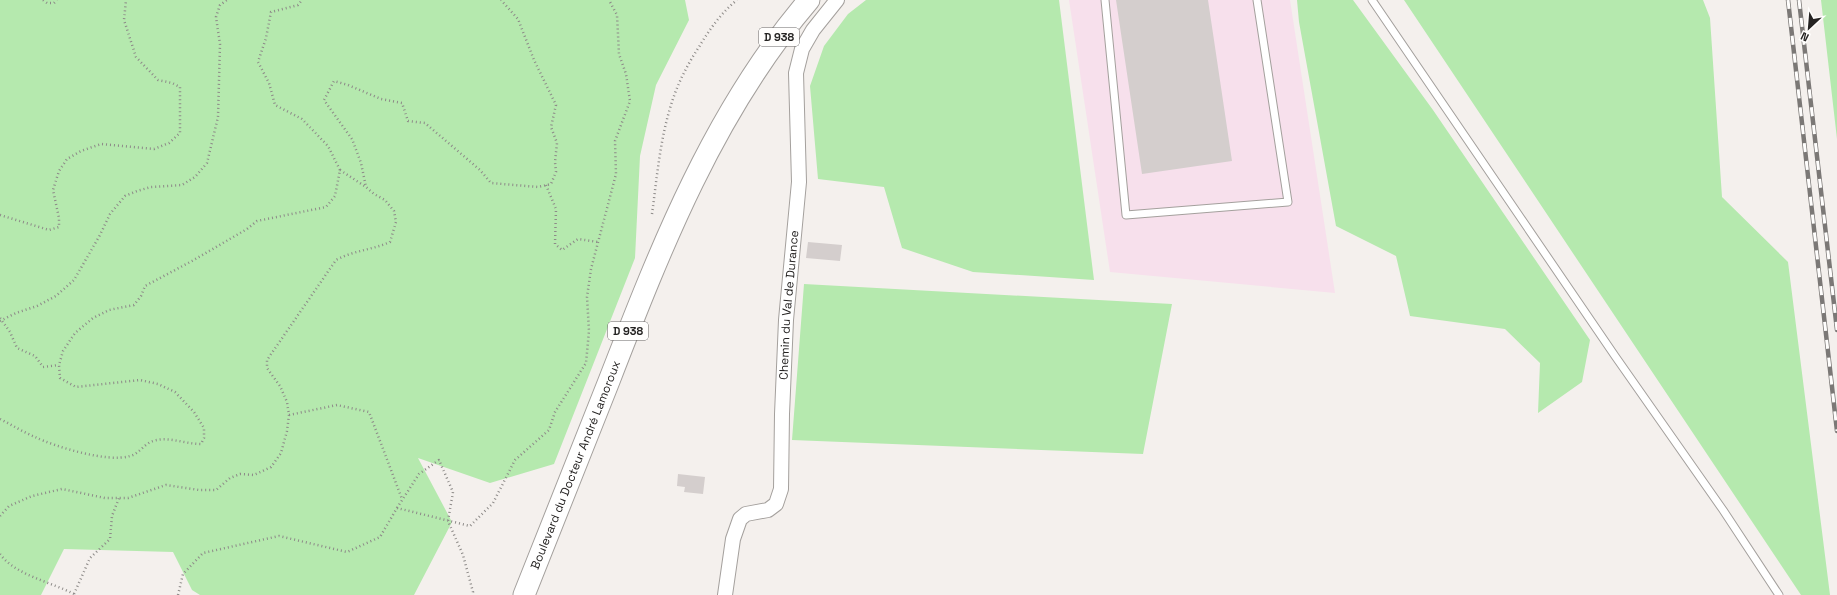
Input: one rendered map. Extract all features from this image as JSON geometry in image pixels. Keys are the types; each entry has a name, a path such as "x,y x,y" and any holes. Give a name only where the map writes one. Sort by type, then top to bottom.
{"main road":[{"name":"Boulevard du Docteur André Lamoroux","path":"524,595 671,226 708,150 752,76 787,26 809,0"}],"street":[{"name":"Chemin du Val de Durance","path":"725,595 733,539 740,519 746,514 768,510 776,504 781,489 782,414 786,320 799,182 796,73 802,49 813,30 837,0"}],"lane":[{"path":"1105,0 1126,215 1288,202 1257,0"},
{"path":"1372,0 1615,356 1727,516 1779,595"}],"path":[{"path":"44,0 47,4 54,3 57,0"},
{"path":"0,215 49,230 59,227 59,218 53,190 59,171 67,159 81,151 101,144 154,149 169,143 180,133 180,87 172,82 158,80 136,57 124,20 126,0"},
{"path":"59,365 43,367 35,356 17,348 10,332 1,320 37,306 56,296 74,280 100,235 110,214 125,196 151,187 182,185 195,176 207,163 218,117 220,44 216,17 220,5 227,0"},
{"path":"0,516 9,506 32,496 62,489 105,498 128,498 166,485 199,490 216,490 230,478 240,474 254,475 271,467 281,454 287,431 289,415 287,402 280,386 267,368 267,360 336,260 349,253 381,246 390,242 394,234 396,222 394,211 385,200 340,170 328,146 308,124 302,119 275,105 269,84 258,62 266,38 271,12 298,5 302,0"},
{"path":"366,187 361,163 352,139 324,100 334,81 348,85 381,99 402,103 408,120 425,123 480,170 491,182 538,187 551,184 556,172 555,162 557,143 550,127 556,105 534,60 518,19 501,0"},
{"path":"397,508 470,526 493,503 515,460 550,430 556,412 586,363 589,331 587,297 590,269 616,174 615,141 630,101 626,74 619,54 617,15 609,0"},
{"path":"652,214 662,142 671,104 685,69 703,40 724,11 737,0"},
{"path":"0,419 35,437 74,451 114,458 130,456 152,442 167,438 189,444 200,444 204,438 204,428 194,412 175,392 158,384 140,380 76,387 60,378 59,365 63,351 75,333 93,318 109,310 134,305 141,296 145,286 157,278 192,261 257,221 268,217 326,207 335,196 340,170"},
{"path":"546,185 556,209 555,244 562,250 578,239 598,242"},
{"path":"289,415 337,405 369,412 402,499"},
{"path":"178,595 183,574 203,553 279,536 347,552 380,537 402,499 419,474 439,460 453,492 448,521 463,555 473,592 472,595"},
{"path":"0,554 6,563 23,572 60,586 74,595 90,558 110,539 112,516 119,498"}],"shaded area":[{"path":"1069,0 1290,0 1335,293 1110,272"}],"green space":[{"path":"0,0 685,0 689,20 656,85 640,156 635,258 554,464 490,483 418,458 452,522 414,595 200,595 192,590 173,552 64,549 41,595 0,595"},
{"path":"866,0 1059,0 1094,280 973,272 902,248 884,187 818,179 810,86 824,46 848,14"},
{"path":"1297,0 1353,0 1433,110 1590,340 1582,382 1538,413 1540,363 1505,329 1410,316 1396,256 1336,226 1299,22"},
{"path":"1404,0 1703,0 1710,18 1722,197 1788,262 1830,595 1801,595"},
{"path":"1821,0 1837,0 1837,139"},
{"path":"804,284 1172,304 1143,454 792,440"}],"building":[{"path":"1116,0 1208,0 1232,161 1142,174"},
{"path":"808,242 842,245 840,261 806,258"},
{"path":"678,474 705,477 703,494 684,492 685,487 677,486"}],"railway":[{"path":"1788,0 1837,431"},
{"path":"1799,0 1837,330"}]}
